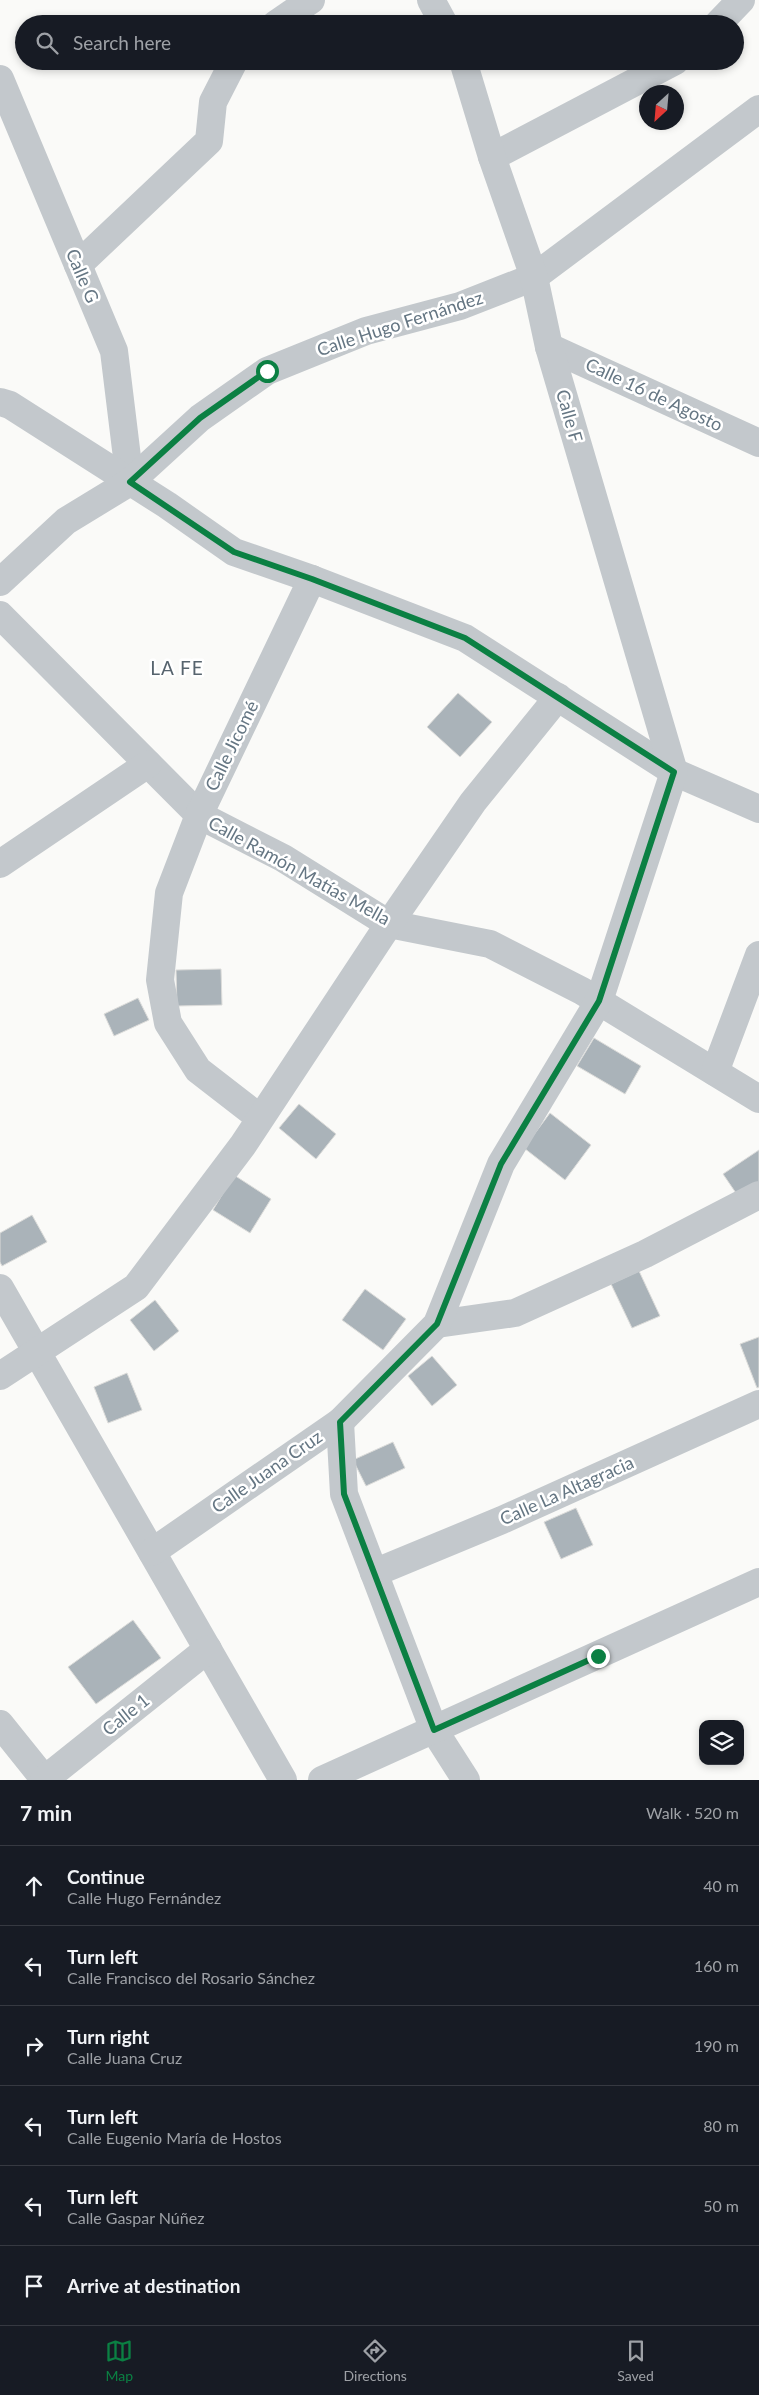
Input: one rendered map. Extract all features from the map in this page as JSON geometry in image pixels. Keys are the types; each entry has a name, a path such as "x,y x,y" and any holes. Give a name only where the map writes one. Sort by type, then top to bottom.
{"street":[{"path":"289,15 311,0"},
{"path":"431,0 439,15"},
{"path":"727,15 741,0"},
{"path":"78,265 209,141 213,102 229,70"},
{"name":"Calle F","path":"466,70 492,157 534,277 549,347 674,772"},
{"path":"492,157 658,70"},
{"name":"Calle G","path":"0,79 114,351 130,482"},
{"name":"Calle Hugo Fernández","path":"0,582 66,521 130,482 200,418 267,371 366,331 460,306 534,277 759,109"},
{"name":"Calle 16 de Agosto","path":"549,347 759,443"},
{"path":"0,402 10,405 234,552 312,579 465,638 674,772 759,809"},
{"name":"Calle Jicomé","path":"260,1118 198,1070 168,1023 160,980 169,893 199,814 312,579"},
{"name":"Calle Ramón Matías Mella","path":"0,615 199,814 283,858 388,924 490,944 599,1001 759,1099"},
{"path":"0,1376 136,1287 260,1118 388,924 473,802 558,697"},
{"path":"0,864 148,764"},
{"name":"Calle Juana Cruz","path":"152,1552 340,1422 437,1324 501,1164 599,1001 674,772"},
{"path":"715,1072 759,955"},
{"path":"437,1324 515,1313 645,1254 759,1195"},
{"path":"0,1288 283,1780"},
{"name":"Calle La Altagracia","path":"374,1573 511,1516 759,1404"},
{"path":"340,1422 344,1494 434,1730 466,1780"},
{"path":"322,1780 759,1582"},
{"name":"Calle 1","path":"45,1780 208,1649"},
{"path":"0,1724 45,1780"}],"building":[{"path":"458,693 492,722 460,757 427,727"},
{"path":"221,969 222,1005 177,1006 176,970"},
{"path":"138,998 149,1020 114,1036 104,1014"},
{"path":"594,1038 641,1066 625,1094 577,1066"},
{"path":"299,1104 336,1134 316,1159 279,1128"},
{"path":"550,1113 591,1145 565,1180 524,1148"},
{"path":"759,1150 759,1182 738,1196 723,1174"},
{"path":"234,1175 271,1199 250,1233 213,1210"},
{"path":"32,1215 47,1242 2,1266 0,1262 0,1233"},
{"path":"639,1271 660,1316 632,1328 611,1284"},
{"path":"365,1289 406,1319 383,1350 342,1320"},
{"path":"155,1300 179,1331 154,1351 130,1320"},
{"path":"759,1337 759,1387 757,1388 740,1344"},
{"path":"432,1356 457,1385 432,1406 408,1376"},
{"path":"127,1373 142,1410 108,1423 94,1387"},
{"path":"393,1442 405,1468 366,1486 353,1460"},
{"path":"576,1508 593,1545 561,1559 544,1522"},
{"path":"133,1620 161,1658 96,1704 68,1667"}],"district":[{"name":"LA FE","path":"177,668"}],"route":[{"path":"267,371 200,418 130,482 234,552 312,579 465,638 674,772 599,1001 501,1164 437,1324 340,1422 344,1494 434,1730 598,1656"}]}
